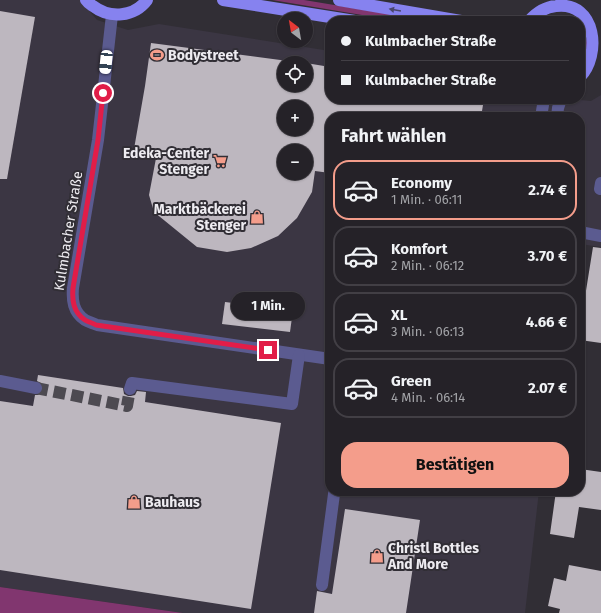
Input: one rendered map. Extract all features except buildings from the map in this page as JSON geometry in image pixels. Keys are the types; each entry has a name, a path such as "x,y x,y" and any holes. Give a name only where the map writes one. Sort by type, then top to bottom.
{"main road":[{"path":"86,0 99,10 112,15 124,14 136,9 147,0"},
{"path":"223,0 325,16"},
{"path":"338,0 432,16"},
{"path":"535,16 549,7 561,5 573,7 584,13 592,21 600,42 599,60 585,74"}],"street":[{"name":"Kulmbacher Straße","path":"112,15 98,140 73,288 72,300 77,311 84,319 96,325 325,358"},
{"path":"585,233 601,236"},
{"path":"130,389 132,383 292,404 299,355"},
{"path":"0,381 36,388"},
{"path":"322,585 334,496"}],"shaded area":[{"path":"0,0 80,0 97,20 128,30 159,24 277,43 277,48 311,48 325,50 325,104 585,104 585,100 591,101 601,95 601,247 585,245 585,112 325,112 325,496 538,496 525,613 183,613 0,587"},
{"path":"272,0 304,0 401,16 368,16"},
{"path":"585,34 587,43 585,52"},
{"path":"0,587 183,613 0,613"}],"tunnel":[{"path":"36,388 127,406 130,389"}],"place":[{"name":"Bodystreet","path":"157,55"},
{"name":"Edeka-Center Stenger","path":"220,161"},
{"name":"Marktbäckerei Stenger","path":"257,217"},
{"name":"Bauhaus","path":"134,502"},
{"name":"Christl Bottles And More","path":"377,556"}],"route":[{"path":"103,93 98,140 73,288 72,300 77,311 84,319 96,325 268,350"}]}
